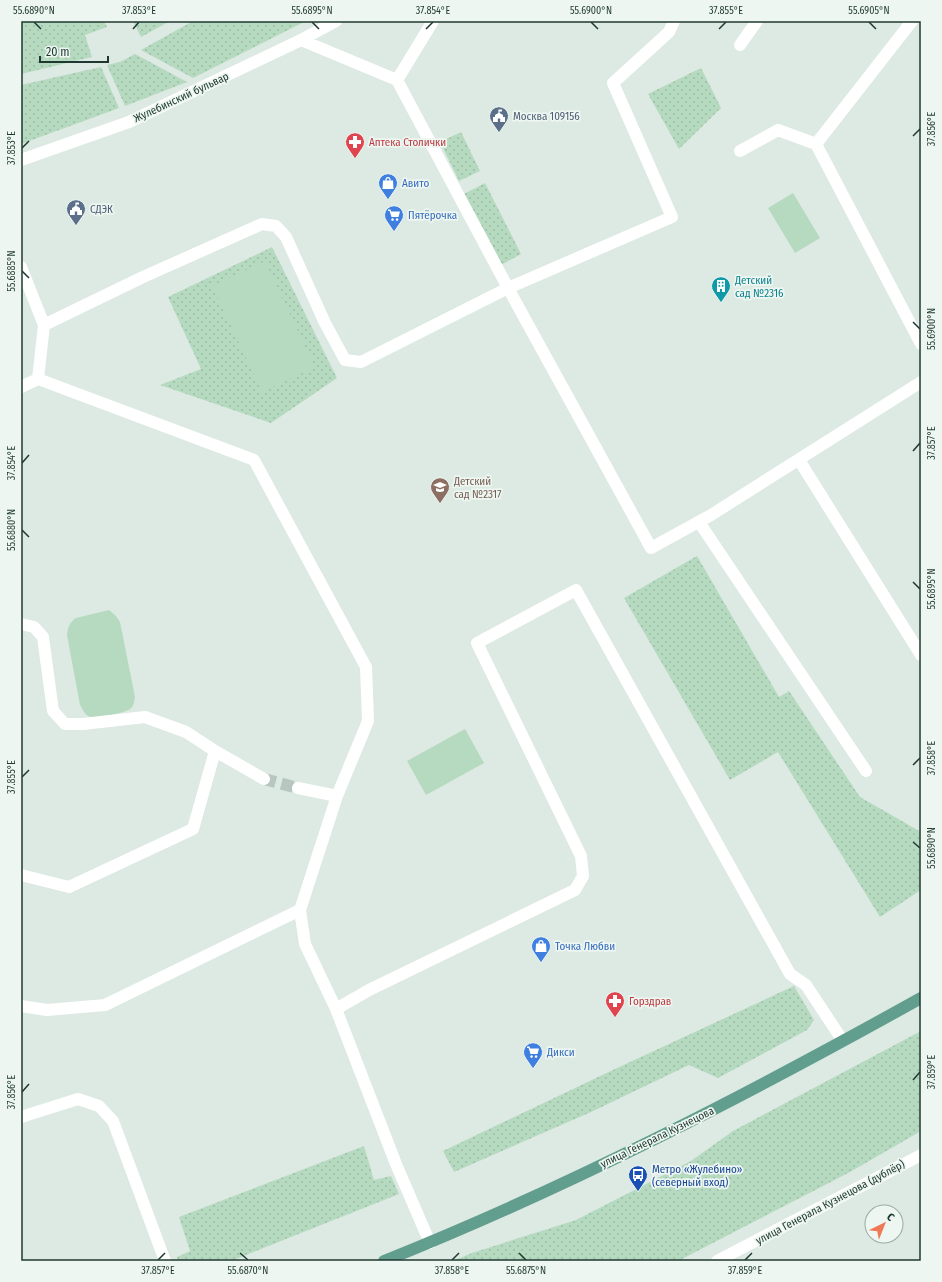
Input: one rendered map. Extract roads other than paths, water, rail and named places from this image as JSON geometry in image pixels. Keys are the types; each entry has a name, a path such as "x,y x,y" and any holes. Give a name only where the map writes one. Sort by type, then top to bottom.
{"main road":[{"name":"улица Генерала Кузнецова","path":"384,1261 430,1243 607,1162 718,1107 921,998"}],"street":[{"name":"Жулебинский бульвар","path":"21,160 129,122 301,40 336,21"},
{"path":"397,80 432,21"},
{"path":"44,326 143,277 262,224 276,226 286,237 325,323 345,360 361,362 508,288 672,217 613,83 669,32 674,21"},
{"path":"740,45 757,21"},
{"path":"816,144 912,21"},
{"path":"301,40 397,80 508,288 651,548 699,522 921,382"},
{"path":"740,151 778,130 816,144 921,344"},
{"path":"21,267 44,326 38,379"},
{"path":"21,387 38,379 254,460 366,667 368,721 337,796 300,910 305,944 336,1009 396,1164 430,1243"},
{"path":"799,460 921,655"},
{"path":"699,522 866,771"},
{"path":"336,1009 369,990 575,890 583,876 581,856 477,643 576,590 790,974 806,985 843,1041"},
{"path":"21,624 34,627 43,637 53,711 66,724 83,724 145,717 186,732 215,751 264,779"},
{"path":"21,875 68,887 193,829 215,751"},
{"path":"298,788 337,796"},
{"path":"21,1006 47,1010 105,1005 300,910"},
{"path":"21,1117 78,1099 100,1106 113,1121 165,1261"},
{"name":"улица Генерала Кузнецова (дублёр)","path":"717,1261 921,1154"}],"tunnel":[{"path":"264,779 298,788"}],"place":[{"name":"Москва 109156","path":"499,133"},
{"name":"Аптека Столички","path":"355,159"},
{"name":"Авито","path":"388,200"},
{"name":"СДЭК","path":"76,226"},
{"name":"Пятёрочка","path":"394,232"},
{"name":"Детский сад №2316","path":"721,303"},
{"name":"Детский сад №2317","path":"440,504"},
{"name":"Точка Любви","path":"541,963"},
{"name":"Горздрав","path":"615,1018"},
{"name":"Дикси","path":"533,1069"},
{"name":"Метро «Жулебино» (северный вход)","path":"638,1192"}]}
